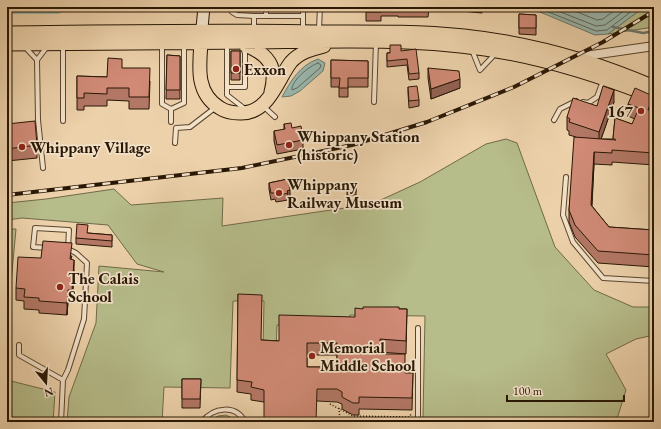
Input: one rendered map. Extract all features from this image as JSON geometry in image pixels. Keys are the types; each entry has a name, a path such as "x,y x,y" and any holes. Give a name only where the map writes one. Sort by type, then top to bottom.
{"main road":[{"path":"204,7 201,36 202,88 207,98 217,106 234,113 244,114 263,104 292,61 300,54 327,45 353,42"},
{"path":"7,33 201,36 254,31 302,31 465,36 497,41 574,58 654,87"},
{"path":"7,44 184,43 201,36 233,42 259,50 270,62 273,84 263,104"},
{"path":"233,42 376,42 442,45 497,51 604,78 654,97"}],"street":[{"path":"574,58 654,46"}],"lane":[{"path":"231,7 232,12 235,15 303,16"},
{"path":"266,7 266,16"},
{"path":"302,31 303,7"},
{"path":"319,32 320,7"},
{"path":"254,16 254,31"},
{"path":"227,87 245,87 245,53 233,42"},
{"path":"233,42 227,95 233,101 246,109 263,104 275,116"},
{"path":"374,102 376,42"},
{"path":"43,168 38,120 37,60 44,50 57,43 63,121"},
{"path":"162,43 162,104 171,109"},
{"path":"171,109 184,103 184,43"},
{"path":"20,44 37,60"},
{"path":"471,48 480,70 497,51"},
{"path":"162,56 169,56"},
{"path":"176,56 184,56"},
{"path":"554,120 560,110 575,100 588,103 597,97 604,78"},
{"path":"176,128 190,127 217,106"},
{"path":"171,109 171,122"},
{"path":"175,143 176,123"},
{"path":"566,177 563,215 573,242 603,278 654,281"},
{"path":"54,248 33,247 34,228 69,230 68,249"},
{"path":"61,249 68,249 76,253 87,263 84,319 68,370 63,380 61,422"},
{"path":"418,328 418,422"},
{"path":"20,345 19,355 63,380"},
{"path":"202,422 206,416 217,410 227,409 236,412 245,422"}],"path":[{"path":"330,404 353,416 409,417 413,411"},
{"path":"339,408 340,422"}],"green space":[{"path":"644,7 654,7 654,27 608,34"},
{"path":"506,139 517,143 555,247 594,290 633,307 654,307 654,335 636,339 606,354 626,390 616,422 430,422 423,417 425,316 350,315 350,326 277,325 276,351 263,350 264,301 233,301 230,388 164,387 162,422 67,422 69,397 96,323 99,266 164,272 137,264 108,225 22,218 7,220 7,203 114,189 131,205 223,198 222,226 372,204 420,182 486,144"},
{"path":"7,229 16,229 11,283 7,283"},
{"path":"7,380 55,392 53,422 7,422"},
{"path":"226,415 240,422 209,422 218,416"}],"water":[{"path":"528,7 644,7 608,34 595,35"},
{"path":"318,59 325,63 323,71 300,91 291,96 282,97 296,75 306,65"}],"building":[{"path":"366,7 381,7 381,12 366,12"},
{"path":"398,7 428,7 428,8 398,9"},
{"path":"519,14 536,15 536,28 519,28"},
{"path":"390,45 401,45 401,51 416,49 419,73 409,74 407,59 387,61 387,53 390,53"},
{"name":"Exxon","path":"231,51 240,51 240,73 231,73"},
{"path":"167,55 180,56 180,90 166,90"},
{"path":"108,58 122,59 122,68 150,68 149,97 129,97 129,88 107,88 107,94 84,93 84,98 77,98 77,76 107,77"},
{"path":"331,60 368,61 368,78 348,78 348,88 339,88 340,78 331,78"},
{"path":"428,68 459,71 460,79 431,89"},
{"path":"417,86 419,100 409,101 408,87"},
{"path":"603,86 614,90 599,132 569,122 570,119 567,117 573,98 597,106"},
{"path":"635,88 653,96 648,110 654,112 654,153 612,150 612,153 594,152 591,205 609,227 654,230 654,255 598,251 575,225 569,210 574,137 616,140 613,138 615,118 632,124 639,108 628,104"},
{"path":"35,121 37,145 7,149 7,124"},
{"path":"291,123 292,128 301,126 303,140 277,145 274,131 285,129 284,124"},
{"path":"288,179 290,190 287,191 288,193 276,196 275,193 271,193 269,183"},
{"path":"347,185 356,185 356,192 347,192"},
{"path":"77,224 88,225 87,233 112,235 112,241 76,238"},
{"path":"43,241 72,243 70,259 74,260 72,290 68,290 67,303 39,301 39,298 24,297 25,289 16,288 18,257 41,258"},
{"path":"238,294 262,295 261,340 279,341 279,315 355,317 355,308 399,307 399,309 407,309 406,341 380,339 380,354 405,354 405,373 413,373 412,398 359,397 359,403 353,403 342,397 342,392 337,389 317,389 316,422 264,422 264,390 251,387 252,382 237,380","holes":["307,343 337,343 337,367 307,367"]},
{"path":"182,379 201,379 200,399 182,399"}],"waterway":[{"path":"12,7 57,7"},
{"path":"613,27 643,33 654,31"}],"railway":[{"path":"7,195 242,168 352,145 427,122 514,87 603,42 654,11"}],"place":[{"name":"Exxon","path":"236,69"},
{"name":"167","path":"641,111"},
{"name":"Whippany Station (historic)","path":"289,145"},
{"name":"Whippany Village","path":"22,147"},
{"name":"Whippany Railway Museum","path":"279,193"},
{"name":"The Calais School","path":"60,287"},
{"name":"Memorial Middle School","path":"312,356"}]}
